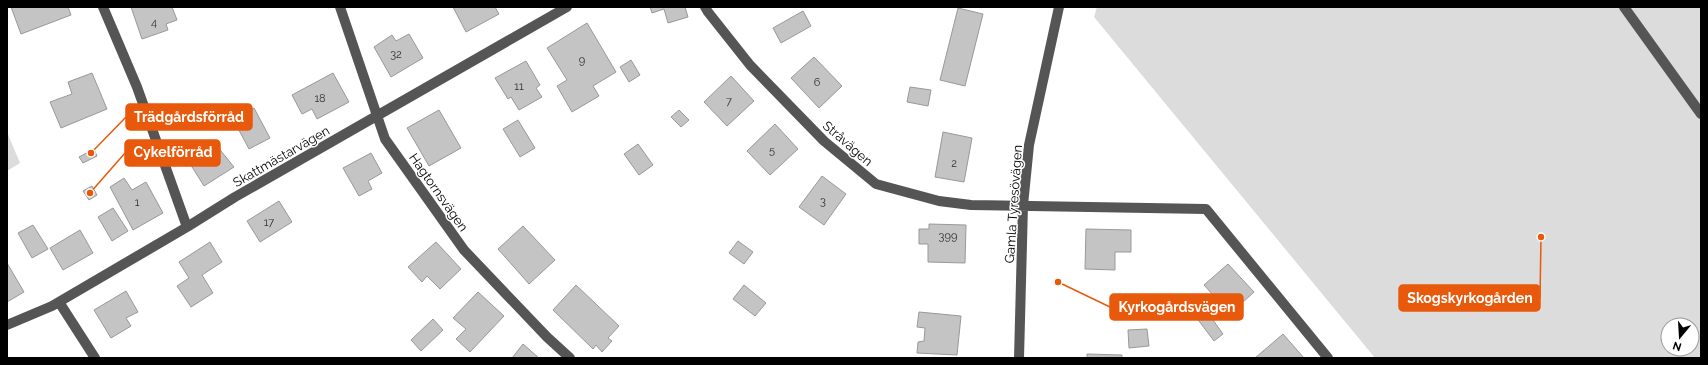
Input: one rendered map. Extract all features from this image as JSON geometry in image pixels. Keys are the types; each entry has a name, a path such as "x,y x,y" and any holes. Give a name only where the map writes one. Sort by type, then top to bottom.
{"street":[{"path":"103,7 137,87 187,227"},
{"name":"Hagtornsvägen","path":"340,7 385,139 464,250 547,337 570,358"},
{"name":"Skattmästarvägen","path":"7,325 59,302 235,197 567,7"},
{"name":"Stråvägen","path":"706,7 708,12 750,65 824,141 876,184 938,201 971,205 1206,209 1328,358"},
{"name":"Gamla Tyresövägen","path":"1019,358 1023,205 1029,145 1059,7"},
{"path":"1624,7 1701,114"},
{"path":"59,302 95,358"}],"shaded area":[{"path":"1097,7 1701,7 1701,358 1375,358 1094,17"},
{"path":"7,132 20,163 7,171"}],"building":[{"path":"11,7 68,7 71,15 21,34"},
{"path":"131,7 172,7 177,20 166,24 168,30 142,39"},
{"path":"453,7 495,7 499,14 466,32"},
{"path":"650,7 685,7 688,17 668,23 664,9 652,13"},
{"path":"958,8 983,14 965,86 940,80"},
{"path":"803,11 811,26 781,43 773,28"},
{"path":"587,23 616,72 593,86 599,96 572,112 557,86 567,80 547,48"},
{"path":"409,34 423,58 391,77 374,47 392,35 396,41"},
{"path":"814,57 842,86 819,108 791,78"},
{"path":"631,60 640,75 629,82 620,67"},
{"path":"526,61 540,85 536,88 542,97 519,110 511,97 508,99 495,78"},
{"path":"92,73 107,109 61,128 50,102 72,94 68,82"},
{"path":"333,73 349,102 317,119 312,109 302,114 292,95"},
{"path":"731,76 754,101 727,126 704,102"},
{"path":"910,87 931,90 928,106 907,102"},
{"path":"254,108 270,138 249,149 233,119"},
{"path":"439,110 461,148 429,166 407,128"},
{"path":"679,110 689,120 681,127 671,117"},
{"path":"518,120 535,148 520,157 503,129"},
{"path":"775,124 798,149 770,175 747,151"},
{"path":"943,132 972,138 964,182 935,177"},
{"path":"638,144 653,165 639,175 624,154"},
{"path":"217,146 234,167 204,186 189,162"},
{"path":"94,149 97,156 83,163 79,157"},
{"path":"371,153 382,173 368,181 372,189 359,196 343,168"},
{"path":"822,176 846,194 824,225 799,207"},
{"path":"124,178 132,190 146,182 163,213 133,230 110,187"},
{"path":"92,186 97,195 89,200 83,191"},
{"path":"279,201 292,222 260,242 247,221"},
{"path":"113,208 128,231 112,241 98,217"},
{"path":"929,224 966,225 965,263 928,262 928,244 919,244 919,229 929,229"},
{"path":"33,225 48,249 32,258 18,233"},
{"path":"523,226 555,260 529,284 498,249"},
{"path":"1086,229 1131,230 1131,252 1115,252 1115,270 1085,269"},
{"path":"80,230 93,253 63,270 50,248"},
{"path":"738,241 753,252 744,264 729,253"},
{"path":"210,242 222,262 202,275 213,293 191,307 177,286 189,278 179,262"},
{"path":"436,242 461,269 440,289 427,276 422,282 408,267"},
{"path":"7,263 24,292 7,302"},
{"path":"1228,264 1254,292 1230,314 1204,285"},
{"path":"576,285 619,326 608,338 612,341 602,352 596,345 593,349 553,310"},
{"path":"744,285 766,303 755,316 733,299"},
{"path":"126,291 138,312 126,318 131,326 111,338 94,310"},
{"path":"478,292 504,316 470,352 456,339 466,329 453,318"},
{"path":"1203,306 1223,334 1214,341 1193,313"},
{"path":"919,312 961,316 957,355 917,353 918,342 924,341 925,328 917,327"},
{"path":"433,319 443,330 421,351 411,340"},
{"path":"1147,329 1149,346 1129,348 1128,330"},
{"path":"1283,334 1304,358 1255,358"},
{"path":"523,344 539,358 512,358"},
{"path":"1087,354 1122,355 1122,358 1087,358"}],"place":[{"name":"Trädgårdsförråd","path":"91,153"},
{"name":"Cykelförråd","path":"90,193"},
{"name":"Skogskyrkogården","path":"1541,237"},
{"name":"Kyrkogårdsvägen","path":"1058,282"}]}
